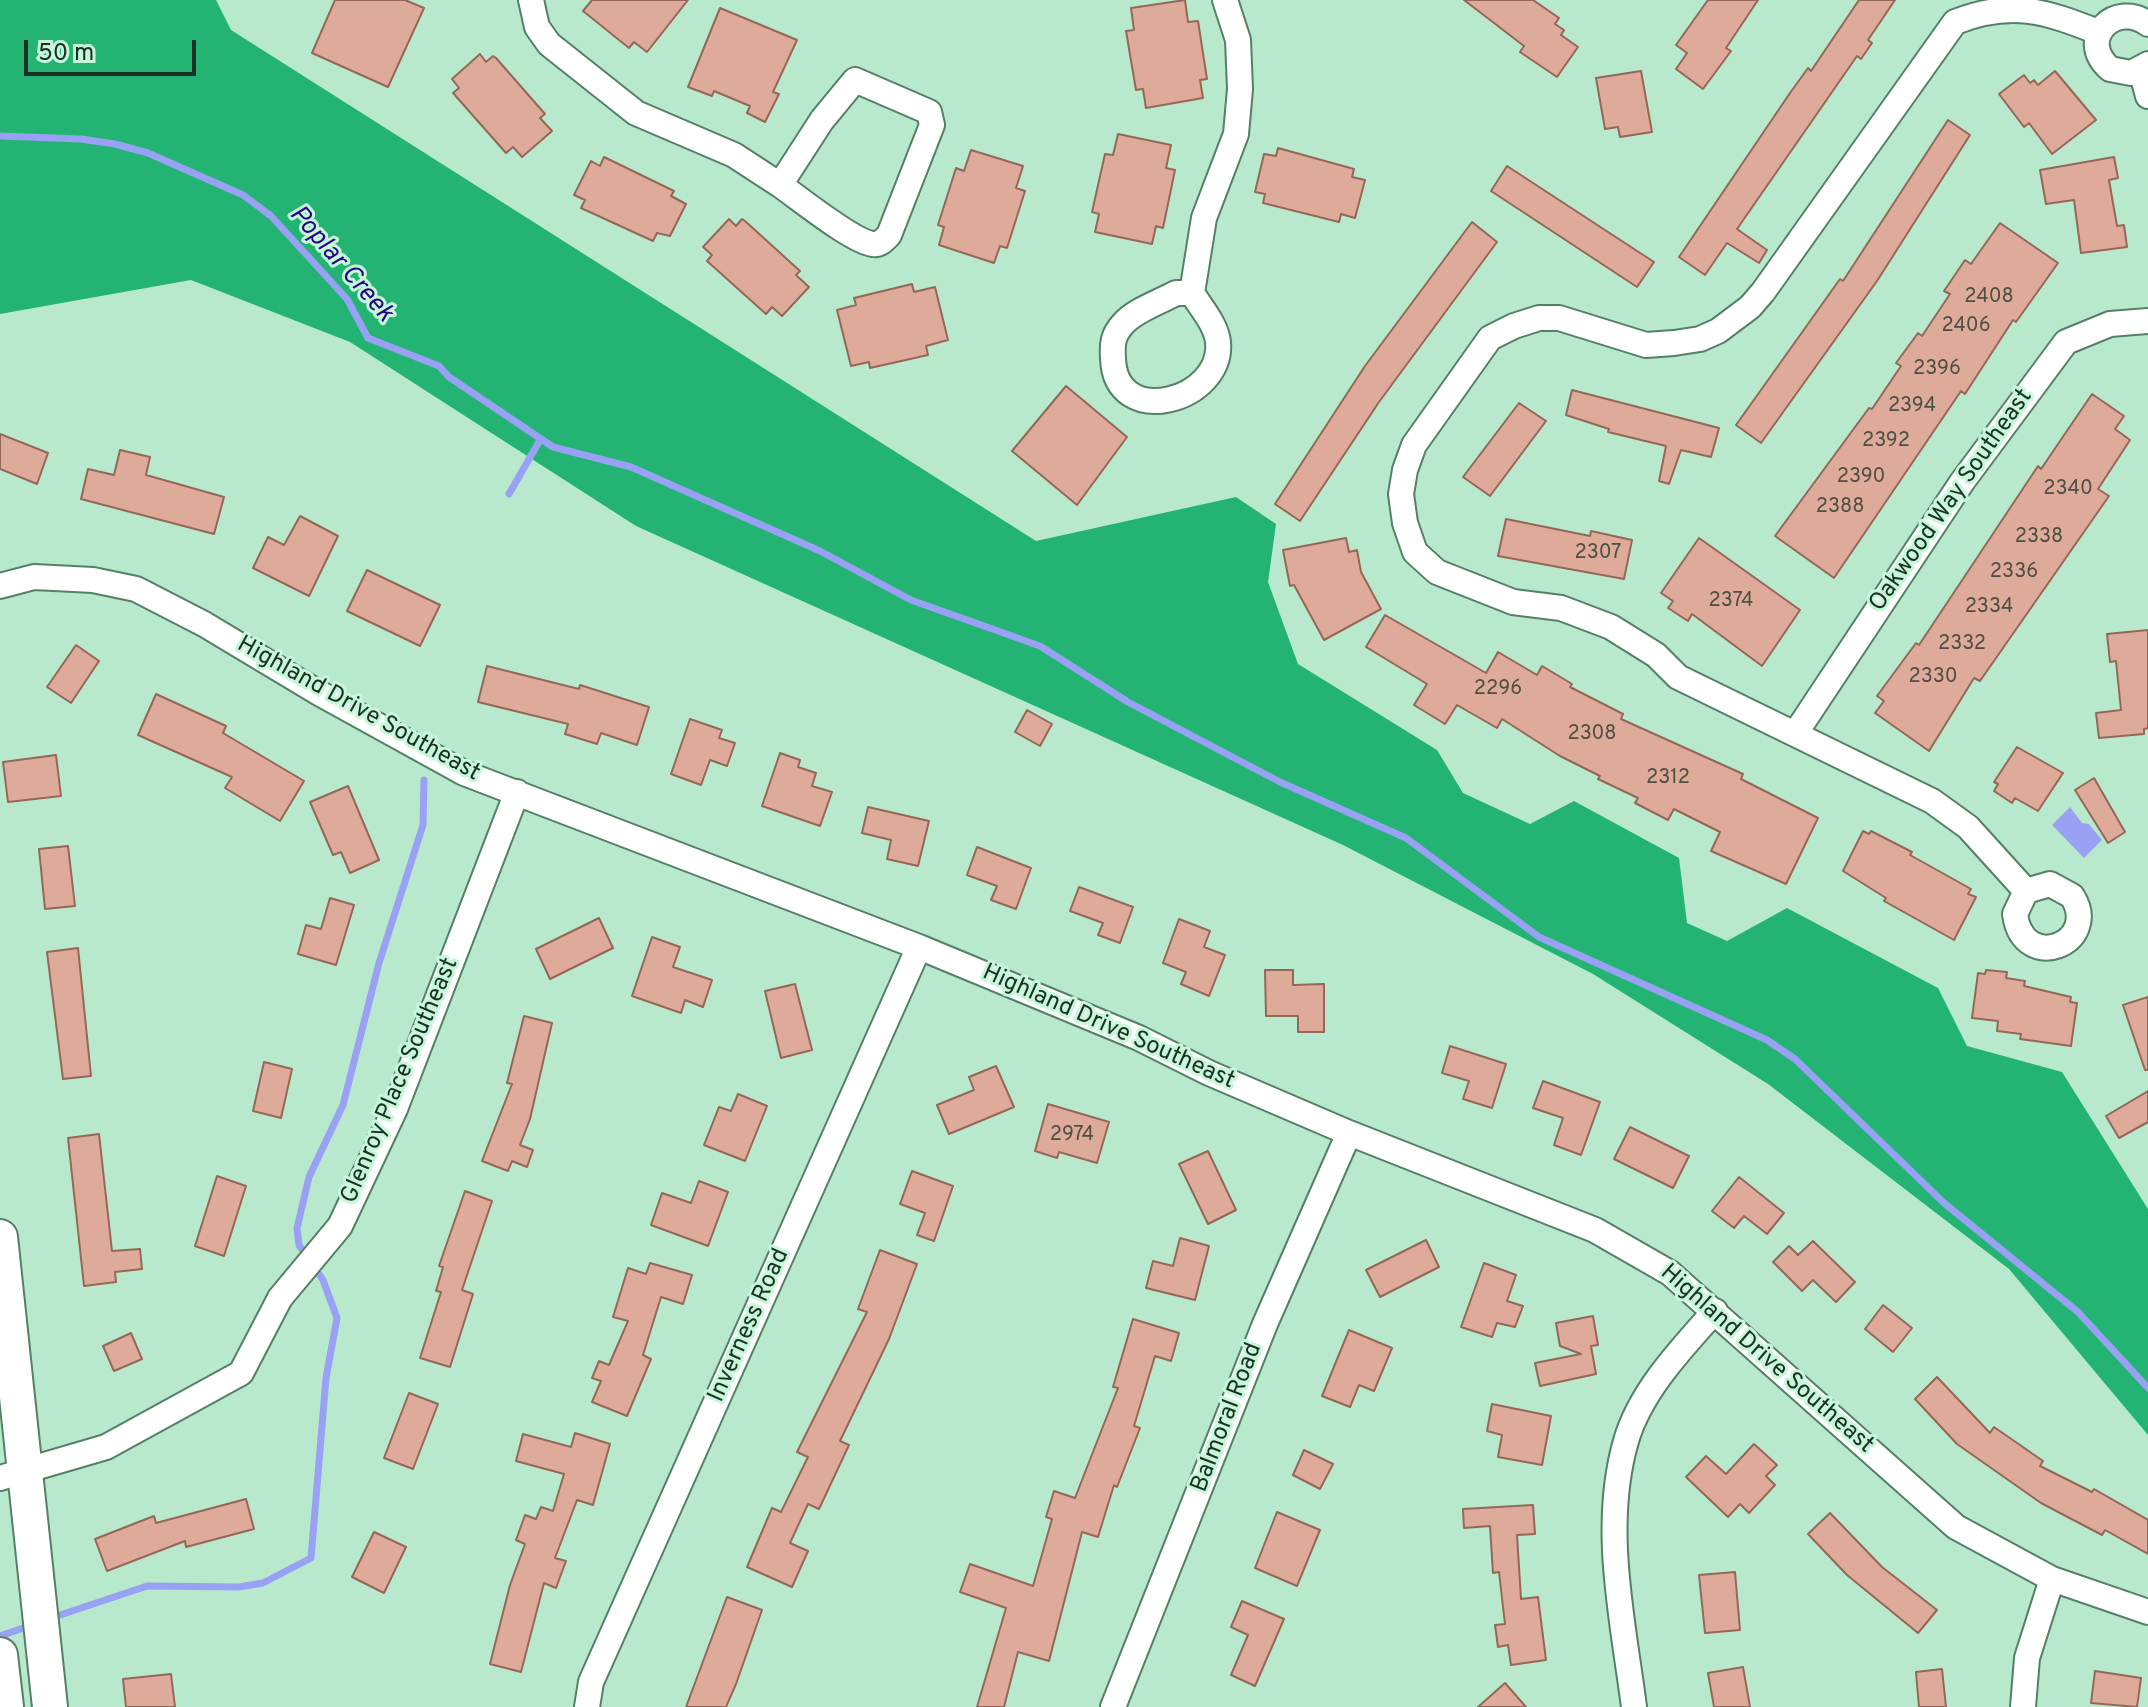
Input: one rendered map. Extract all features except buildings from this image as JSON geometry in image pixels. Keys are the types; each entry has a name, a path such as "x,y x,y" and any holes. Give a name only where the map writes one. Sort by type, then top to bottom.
{"main road":[{"path":"0,1237 13,1475 50,1707"},
{"path":"0,1655 6,1707"}],"street":[{"path":"531,0 537,27 549,44 636,113 734,155 834,224 871,244 882,243 889,235 931,134 929,112 855,80 822,120 780,185"},
{"path":"1192,293 1176,293 1125,321 1112,340 1113,369 1121,389 1142,401 1168,399 1198,388 1218,358 1217,339 1192,293 1204,218 1236,134 1240,89 1238,40 1225,0"},
{"path":"2026,891 1968,827 1932,801 1678,677 1656,655 1611,627 1561,608 1513,602 1437,572 1415,552 1405,523 1401,494 1414,445 1490,338 1539,318 1559,318 1646,345 1700,339 1734,321 1763,292 1845,171 1955,22 2003,8 2026,8 2098,32"},
{"path":"2148,24 2122,8 2098,32 2097,53 2102,62 2120,73 2144,67 2148,96"},
{"name":"Oakwood Way Southeast","path":"1795,734 1962,482 2068,340 2110,324 2148,321"},
{"name":"Highland Drive Southeast","path":"0,586 34,577 93,580 136,589 204,624 319,693 464,773 919,947 1139,1038 1209,1073 1349,1133 1595,1230 1659,1265 1715,1311 1956,1527 2052,1579 2148,1612"},
{"name":"Glenroy Place Southeast","path":"13,1475 106,1447 241,1373 280,1298 340,1226 395,1109 517,792"},
{"name":"Inverness Road","path":"587,1707 591,1682 919,947"},
{"name":"Balmoral Road","path":"1113,1707 1265,1324 1349,1133"},
{"path":"1634,1707 1616,1554 1615,1498 1626,1439 1647,1398 1679,1351 1715,1311"},
{"path":"2023,1707 2027,1658 2052,1579"}],"green space":[{"path":"0,0 216,0 231,30 1036,541 1236,497 1276,524 1268,582 1298,664 1437,750 1463,793 1530,824 1574,801 1679,858 1687,923 1727,941 1787,908 1938,988 1967,1046 2062,1072 2148,1209 2148,1435 2009,1269 1768,1084 1593,974 1343,845 636,526 350,342 191,280 0,314"}],"water":[{"path":"2070,807 2082,823 2089,824 2102,840 2084,858 2052,825"}],"waterway":[{"name":"Poplar Creek","path":"0,136 81,139 115,144 148,153 243,195 271,216 347,299 368,338 439,366 449,377 553,447 631,467 820,551 911,600 1040,646 1128,702 1280,782 1406,838 1539,937 1767,1040 1795,1059 1944,1203 2078,1312 2148,1388"},
{"path":"509,494 540,440"},
{"path":"51,1618 147,1586 239,1587 263,1583 311,1558 326,1378 337,1318 323,1280 299,1245 297,1228 309,1177 343,1105 379,963 423,825 424,780"},
{"path":"0,1636 32,1625"}]}
